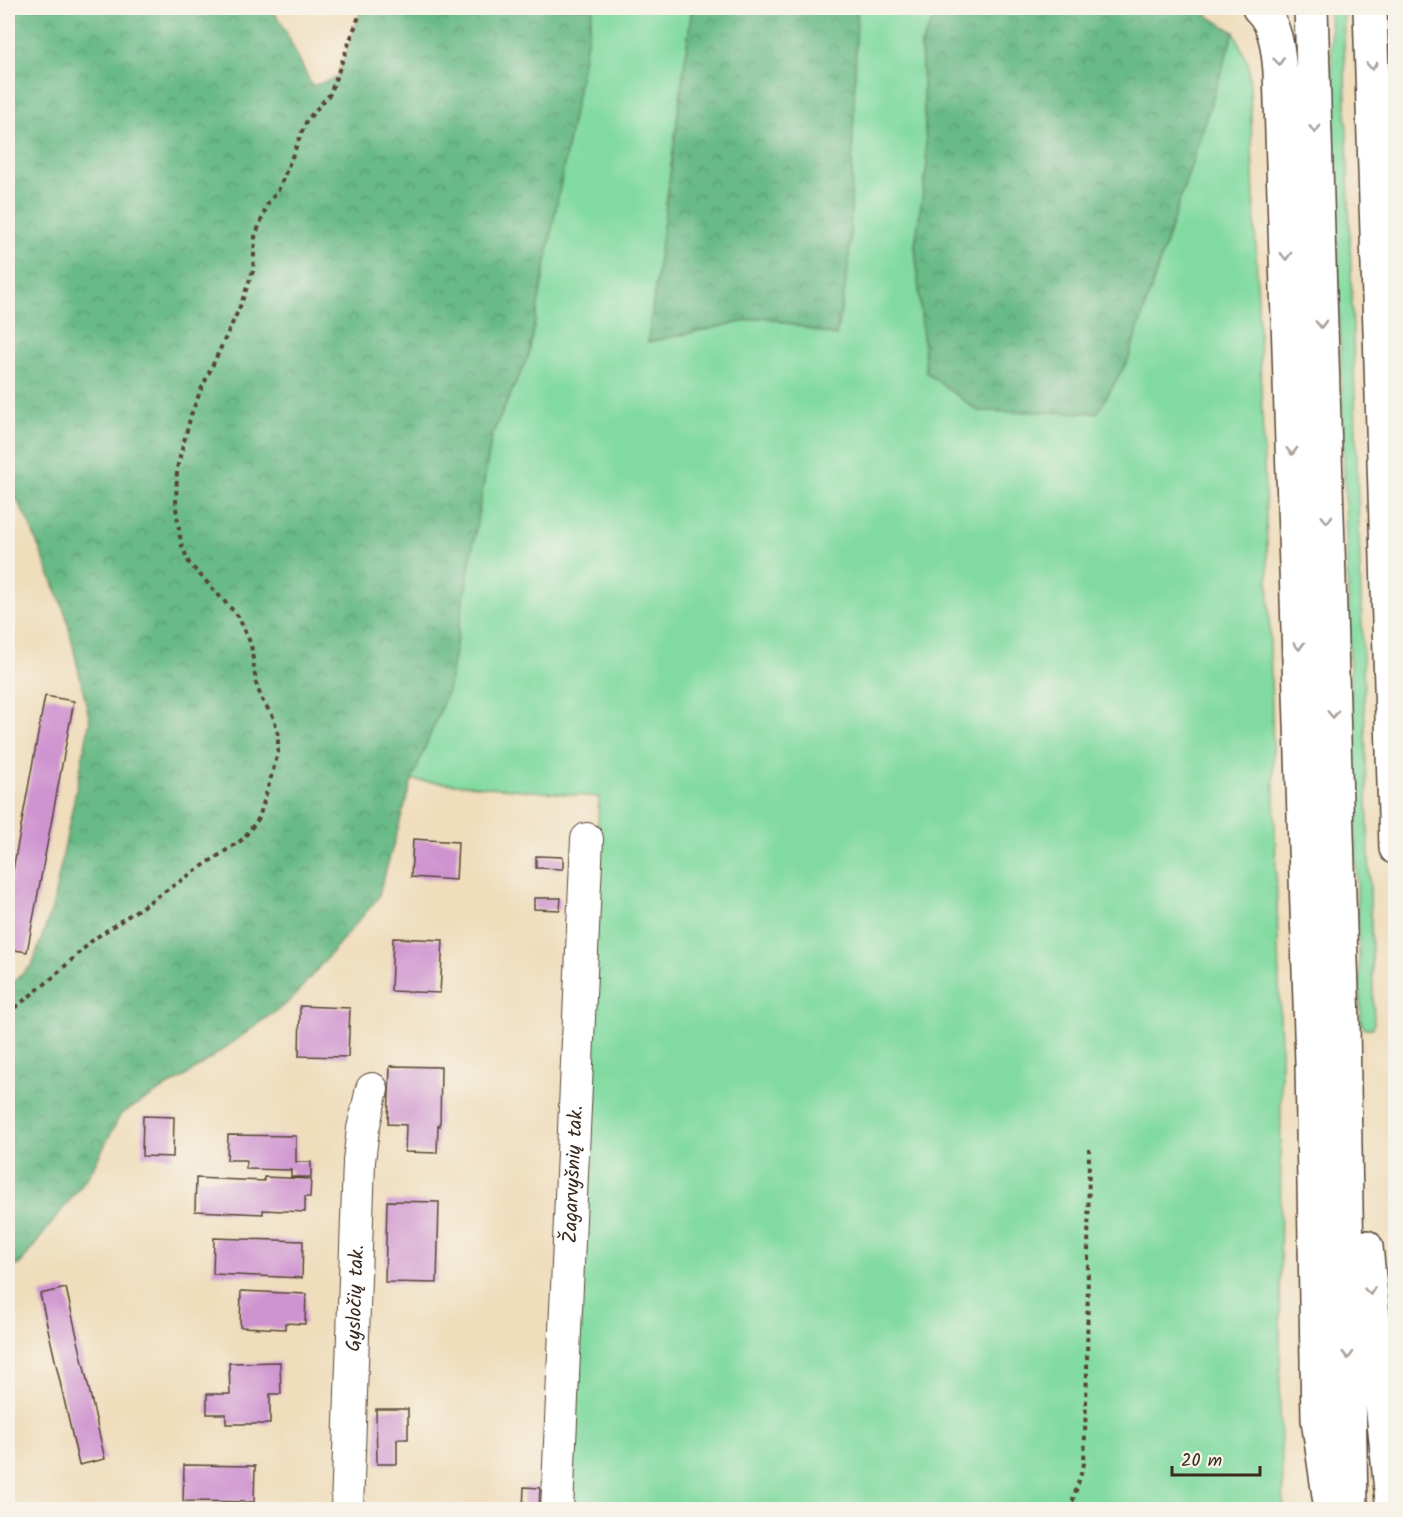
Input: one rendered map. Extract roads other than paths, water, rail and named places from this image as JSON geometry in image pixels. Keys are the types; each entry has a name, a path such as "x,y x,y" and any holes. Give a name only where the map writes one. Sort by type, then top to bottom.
{"highway":[{"path":"1259,8 1264,13 1276,39 1280,71 1312,1064 1318,1420 1331,1509"},
{"path":"1311,8 1343,1024 1351,1509"},
{"path":"1370,8 1395,848"},
{"path":"1343,1024 1393,1509"}],"street":[{"name":"Žagarvyšnių tak.","path":"557,1509 587,839"},
{"name":"Gysločių tak.","path":"347,1509 359,1161 372,1089"}]}
